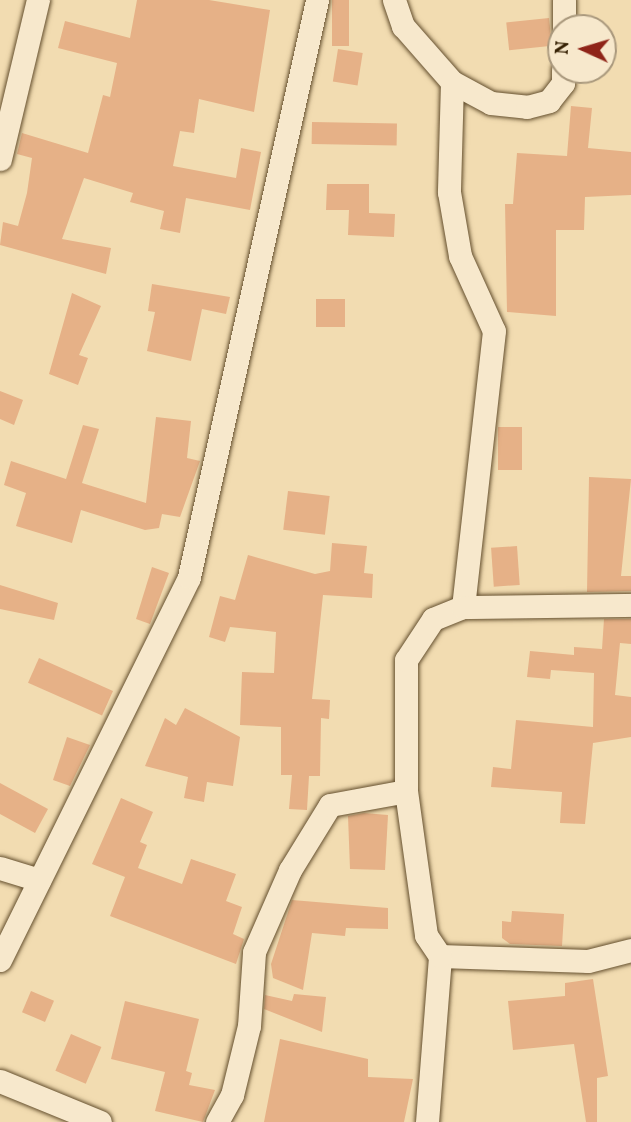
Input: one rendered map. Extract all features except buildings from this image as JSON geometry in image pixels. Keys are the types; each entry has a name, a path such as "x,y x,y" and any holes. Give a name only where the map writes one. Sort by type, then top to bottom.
{"street":[{"path":"0,159 38,0"},
{"path":"0,960 189,577 317,0"},
{"path":"394,0 403,26 452,82 491,103 527,107 549,101 562,84"},
{"path":"452,82 449,192 460,256 494,331 463,607"},
{"path":"427,1122 440,956 426,935 406,791 407,660 433,619 463,607 631,605"},
{"path":"228,1122 249,1026 254,952 290,870 330,805 406,791"},
{"path":"0,868 39,880"},
{"path":"440,956 587,961 631,950"},
{"path":"0,1081 100,1122"},
{"path":"217,1122 232,1095"}]}
